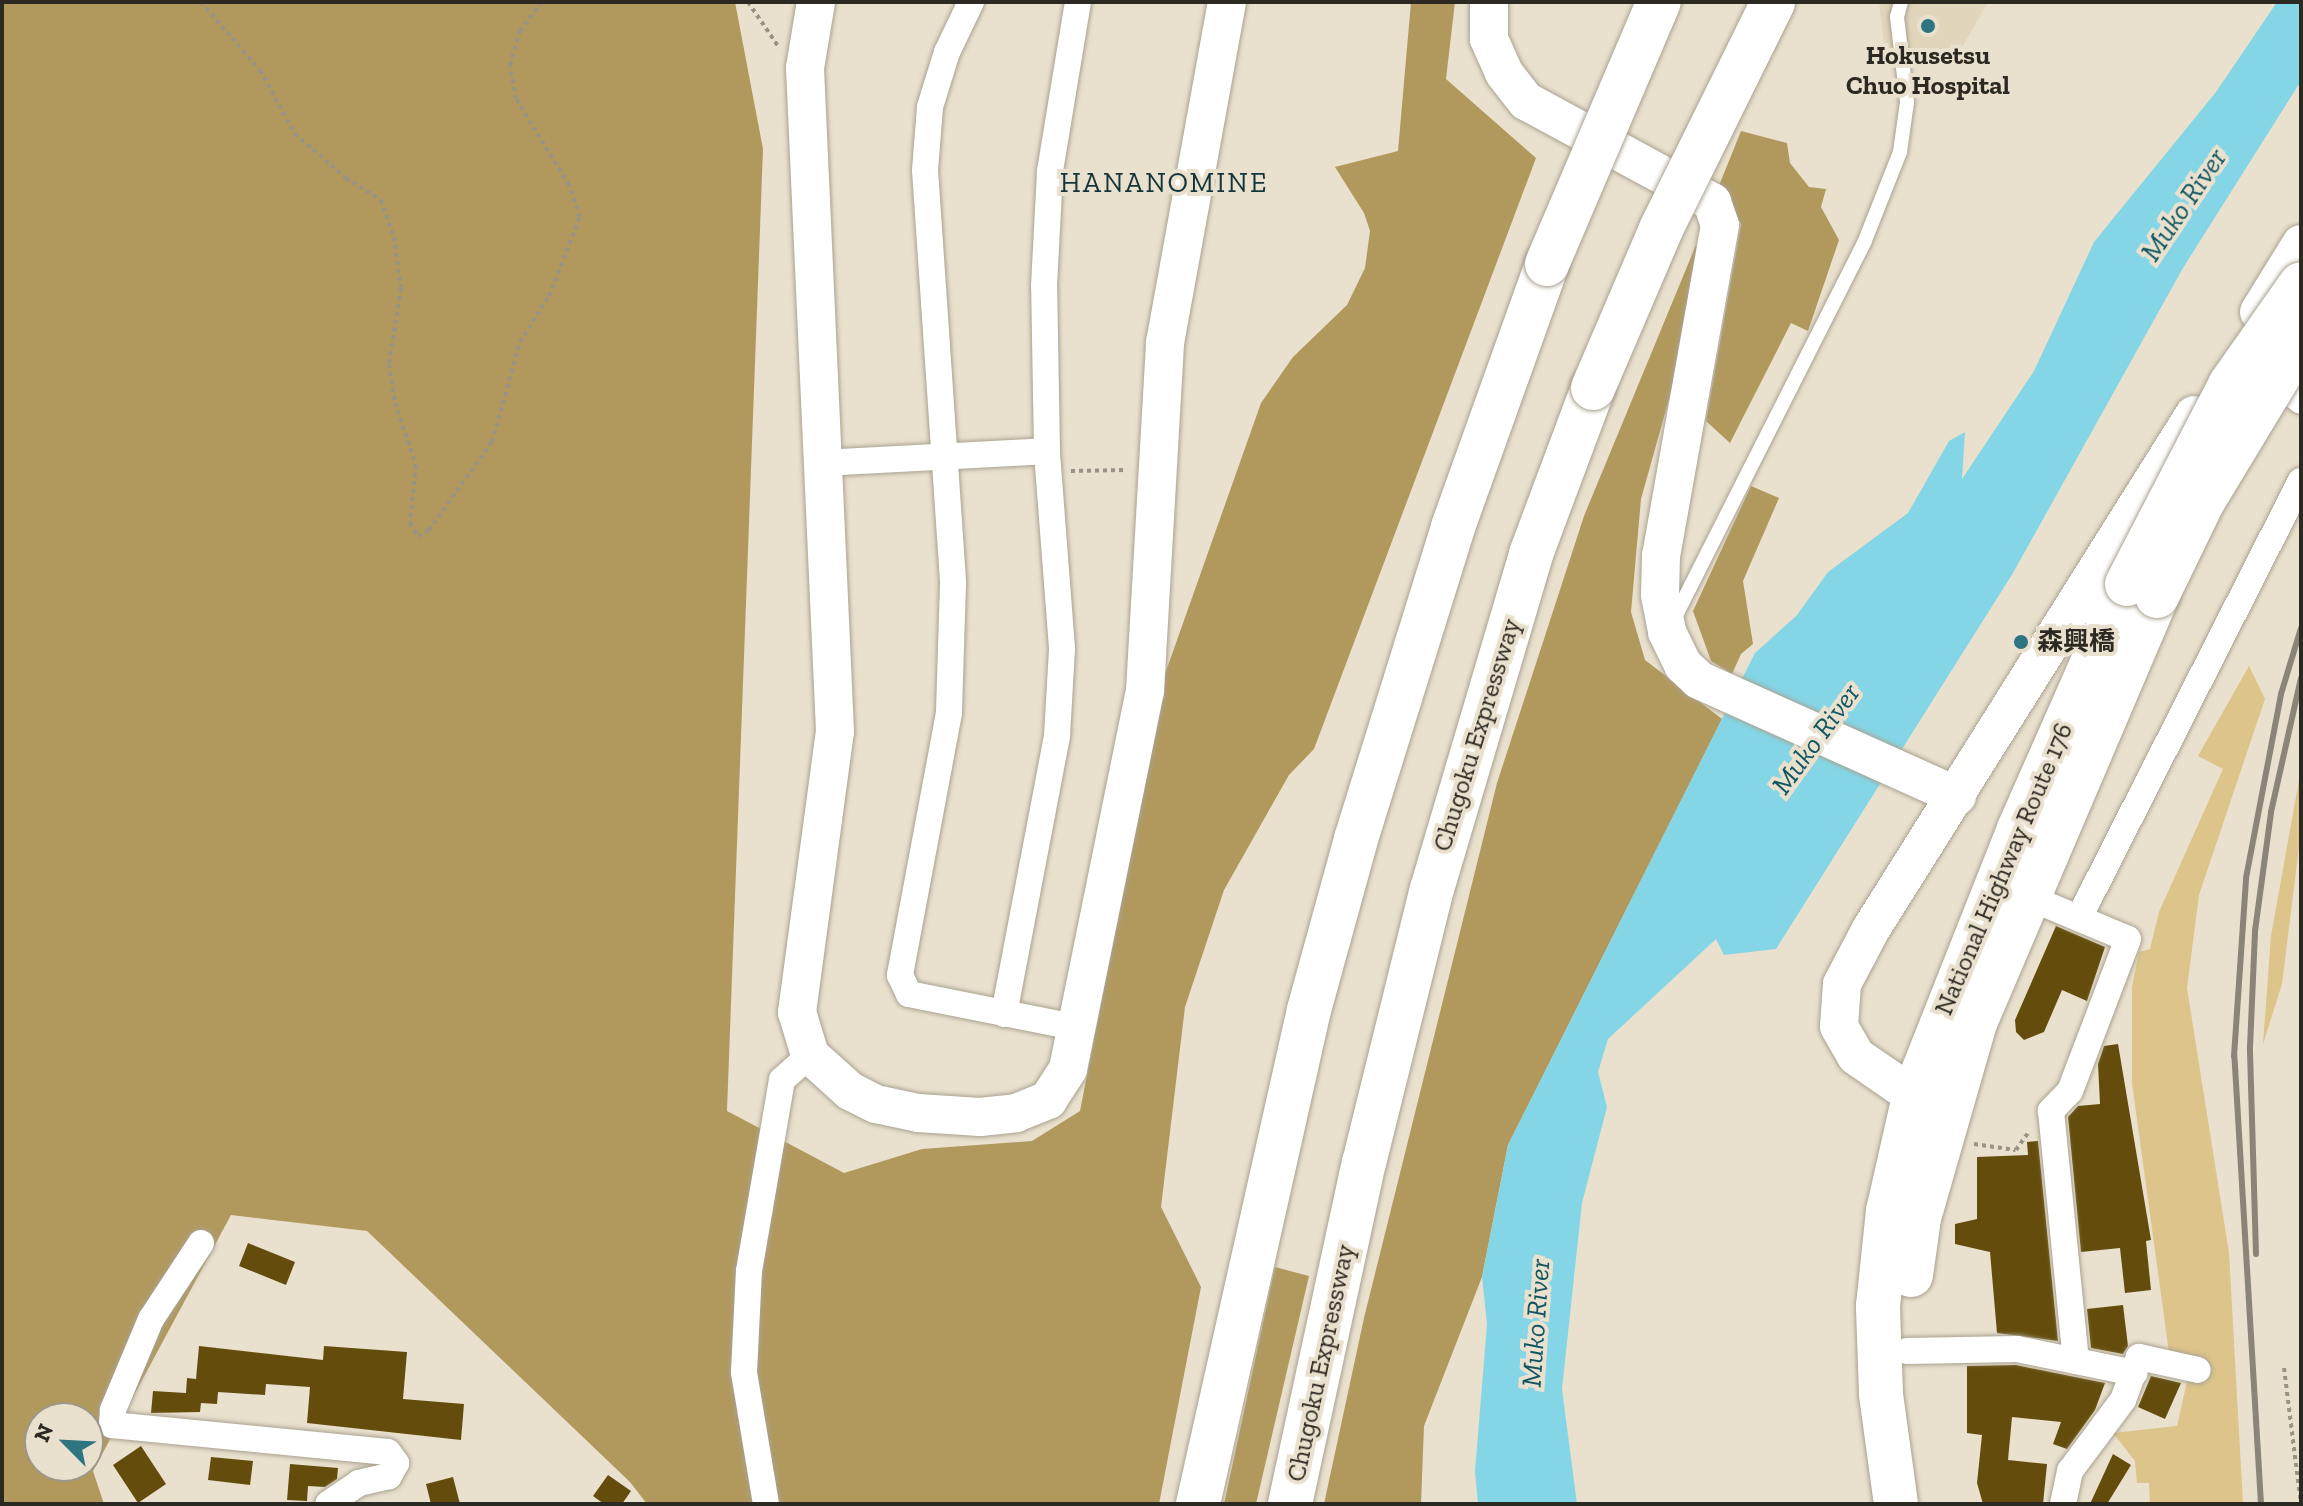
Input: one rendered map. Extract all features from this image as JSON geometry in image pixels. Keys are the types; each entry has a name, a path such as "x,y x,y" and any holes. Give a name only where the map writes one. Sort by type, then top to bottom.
{"highway":[{"path":"1198,1504 1309,1010 1356,839 1453,527 1547,264 1659,2"},
{"name":"Chugoku Expressway","path":"1290,1504 1364,1163 1432,889 1531,554 1593,388 1681,186 1773,2"},
{"name":"National Highway Route 176","path":"1924,1504 1907,1396 1907,1351 1933,1096 1975,1023 2028,897 2142,590 2230,385 2301,284"},
{"name":"National Highway Route 176","path":"1896,1504 1881,1394 1878,1306 1888,1211 1933,1096 2019,829 2142,590 2301,339"}],"street":[{"path":"816,2 805,68 820,463 835,731 797,1012 810,1055 837,1082 876,1104 918,1113 1004,1115 1048,1100 1068,1069 1074,1027 1145,691 1165,343 1227,2"},
{"path":"971,2 947,52 930,107 925,170 953,584 949,713 900,975 909,994 1074,1027"},
{"path":"1004,1014 1057,736 1062,648 1047,451 1044,286 1050,171 1078,2"},
{"path":"1489,2 1489,39 1504,73 1526,101 1712,202 1720,225 1661,555 1660,595 1667,632 1683,665 1699,680 1957,796"},
{"path":"1933,1096 1876,1074 1856,1056 1843,1039 1838,1006 1842,984 1871,929 2301,244"},
{"path":"2235,350 2301,401"},
{"path":"820,463 1047,451"},
{"path":"2079,918 2301,481"},
{"path":"2028,897 2128,939 2070,1091 2051,1111 2076,1361"},
{"path":"766,1504 744,1372 749,1271 782,1080 810,1055"},
{"path":"201,1243 151,1319 113,1410 112,1425 388,1452 396,1463 389,1476 359,1483 328,1504"},
{"path":"1907,1351 2017,1349 2135,1373"},
{"path":"2063,1504 2070,1471 2123,1400 2139,1357 2198,1370"}],"lane":[{"path":"1667,632 1864,243 1900,152 1907,102 1897,17 1901,2"}],"path":[{"path":"201,2 260,70 295,134 346,178 381,200 394,237 401,288 389,364 395,403 416,465 410,523 418,536 429,530 492,442 520,342 549,296 580,217 569,185 516,99 510,65 520,31 541,2"},
{"path":"748,2 771,40 805,68"},
{"path":"1081,471 1157,469"},
{"path":"1961,1142 2016,1150 2040,1114 2051,1111"},
{"path":"2284,1368 2301,1504"}],"shaded area":[{"path":"2,2 735,2 763,149 727,1111 844,1173 922,1149 1032,1141 1080,1111 1165,674 1261,403 1293,357 1347,305 1365,268 1370,231 1364,213 1335,167 1398,151 1411,2 1455,2 1446,79 1536,158 1314,749 1289,775 1224,890 1185,1007 1161,1207 1201,1287 1159,1504 647,1504 630,1482 367,1231 231,1215 104,1451 104,1402 24,1402 24,1482 97,1482 104,1504 2,1504"},
{"name":"Hokusetsu Chuo Hospital","path":"1879,2 1988,2 1961,49 1886,60"},
{"path":"1741,131 1787,143 1790,163 1809,187 1826,189 1821,207 1839,240 1808,331 1791,323 1730,443 1706,421 1741,224 1718,188"},
{"path":"1696,245 1703,278 1641,499 1631,612 1645,660 1722,719 1508,1145 1482,1277 1424,1426 1421,1504 1324,1504 1364,1318 1497,783 1584,516"},
{"path":"1751,486 1779,498 1743,581 1753,644 1741,654 1732,674 1711,661 1693,611"},
{"path":"2249,666 2265,699 2199,895 2187,988 2229,1253 2243,1504 2150,1504 2149,1483 2137,1483 2135,1461 2113,1433 2177,1426 2188,1377 2202,1377 2202,1356 2170,1360 2132,1083 2132,987 2139,952 2150,949 2159,912 2223,769 2198,756"},
{"path":"2301,769 2301,831 2282,984 2263,1044 2271,936"},
{"path":"1275,1267 1309,1276 1256,1504 1224,1504"}],"water":[{"name":"Muko River","path":"2277,2 2301,2 2301,81 2183,268 2013,573 1776,949 1724,955 1716,939 1608,1039 1598,1072 1607,1107 1582,1203 1562,1389 1577,1504 1478,1504 1475,1471 1487,1324 1482,1277 1508,1145 1755,653 1797,615 1828,572 1908,513 1949,441 1965,432 1962,479 2034,371 2094,242 2216,92"}],"building":[{"path":"2056,926 2105,947 2087,1001 2062,990 2044,1032 2024,1040 2016,1032 2015,1020"},
{"path":"2118,1044 2151,1240 2146,1241 2151,1290 2125,1293 2120,1248 2081,1252 2068,1117 2078,1106 2100,1104 2098,1064 2104,1046"},
{"path":"2038,1141 2058,1341 1997,1333 1990,1252 1955,1244 1955,1224 1977,1219 1977,1157 2028,1155 2027,1142"},
{"path":"248,1243 295,1262 286,1285 239,1266"},
{"path":"2123,1305 2128,1346 2123,1354 2091,1348 2087,1309"},
{"path":"199,1346 323,1360 324,1346 407,1352 403,1399 464,1404 461,1440 307,1423 310,1387 266,1384 265,1395 218,1392 217,1404 201,1403 200,1412 151,1413 153,1391 186,1393 187,1378 196,1379"},
{"path":"2016,1365 2105,1383 2095,1410 2067,1449 2053,1444 2061,1422 2012,1417 2008,1460 2047,1464 2043,1504 1983,1504 1977,1483 1982,1435 1967,1433 1967,1366"},
{"path":"2151,1376 2181,1383 2165,1419 2138,1407"},
{"path":"141,1446 166,1484 138,1503 113,1465"},
{"path":"2113,1454 2131,1465 2107,1504 2090,1504"},
{"path":"211,1457 253,1461 250,1485 208,1480"},
{"path":"290,1464 338,1468 337,1479 325,1487 308,1486 307,1501 287,1500"},
{"path":"608,1475 631,1491 622,1504 604,1504 593,1496"},
{"path":"453,1477 460,1504 431,1504 426,1484"}],"railway":[{"path":"2261,1504 2234,1056 2246,878 2281,694 2301,628"},
{"path":"2256,1254 2250,1047 2255,931 2271,812 2301,678"}],"place":[{"name":"Hokusetsu Chuo Hospital","path":"1928,26"},
{"name":"森興橋","path":"2021,642"}],"district":[{"name":"HANANOMINE","path":"1164,183"}]}
